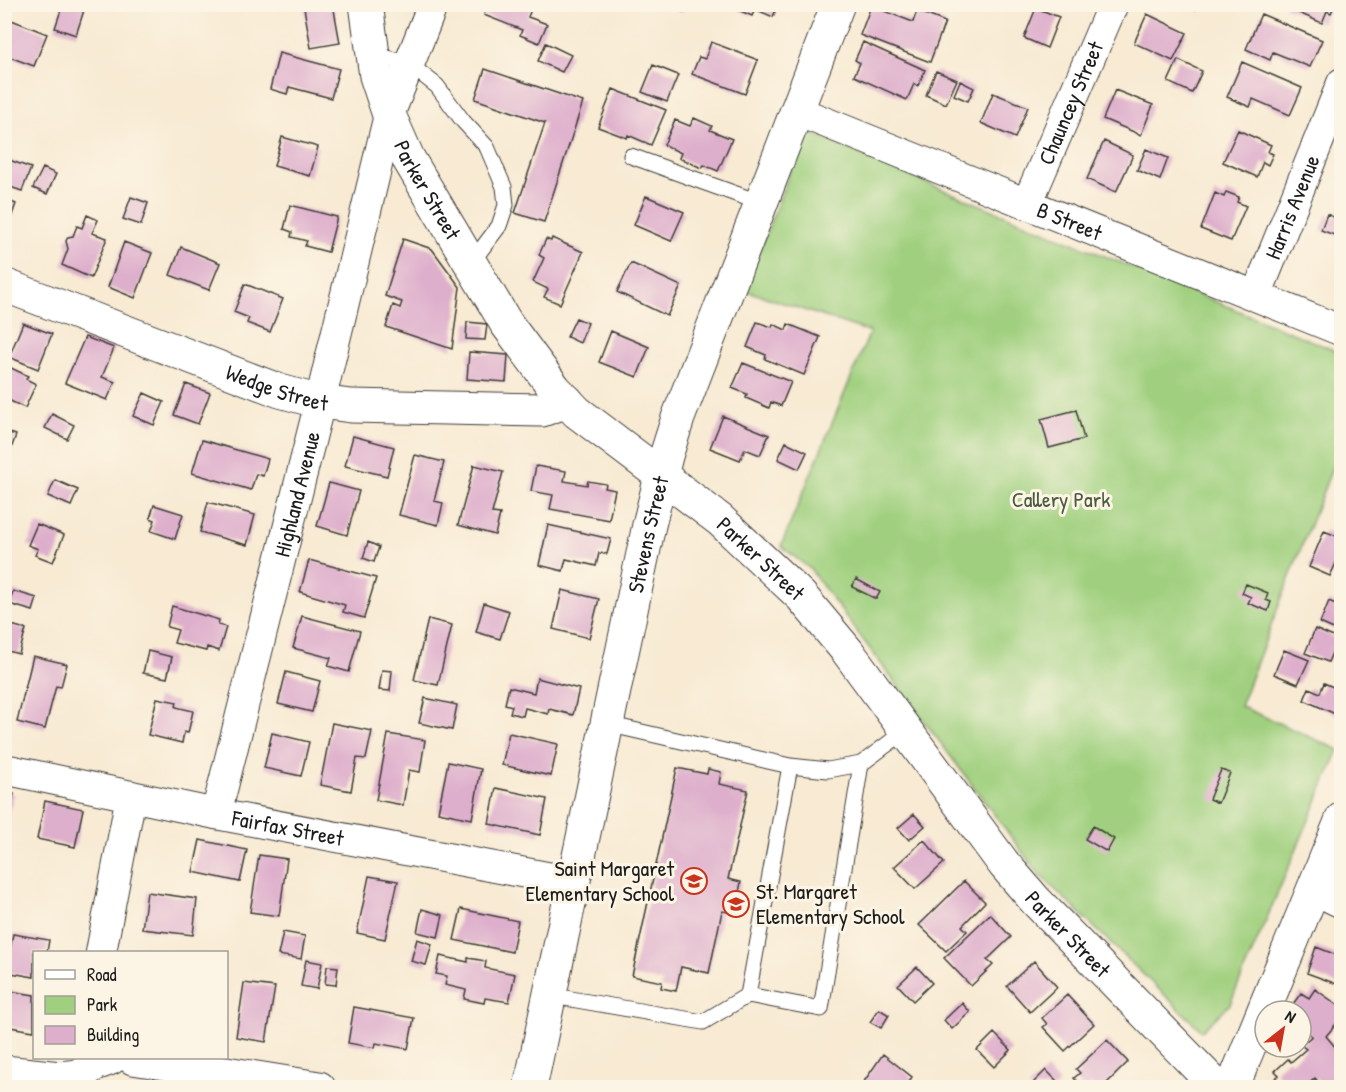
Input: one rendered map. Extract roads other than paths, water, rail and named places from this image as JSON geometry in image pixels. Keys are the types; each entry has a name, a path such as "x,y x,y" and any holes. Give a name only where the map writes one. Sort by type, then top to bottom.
{"street":[{"name":"Parker Street","path":"366,4 376,76 389,115 408,158 506,323 534,363 577,412 720,520 801,596 848,652 979,831 1035,900 1218,1088"},
{"name":"Highland Avenue","path":"216,814 320,402 389,115 433,4"},
{"name":"Stevens Street","path":"530,1088 646,536 661,477 678,418 838,4"},
{"name":"Chauncey Street","path":"1027,204 1113,4"},
{"name":"Harris Avenue","path":"1256,296 1341,83"},
{"name":"B Street","path":"797,111 1341,331"},
{"name":"Wedge Street","path":"4,285 269,387 320,402 351,406 542,410 567,401"},
{"name":"Fairfax Street","path":"4,769 216,814 573,882"},
{"path":"101,951 131,796"},
{"path":"1232,1088 1327,896 1341,819"},
{"path":"4,1072 60,1078 78,1074 108,1059"},
{"path":"139,1059 319,1088"}],"lane":[{"path":"374,54 409,64 437,86 463,121 487,147 504,187 506,205 499,226 471,263"},
{"path":"631,156 761,203"},
{"path":"607,724 790,766 828,770 861,764 905,731"},
{"path":"548,995 703,1022 748,995 821,1009 861,764"},
{"path":"748,995 790,766"}],"place":[{"name":"Saint Margaret Elementary School","path":"694,881"},
{"name":"St. Margaret Elementary School","path":"736,904"}],"park label":[{"name":"Callery Park","path":"1061,499"}]}
